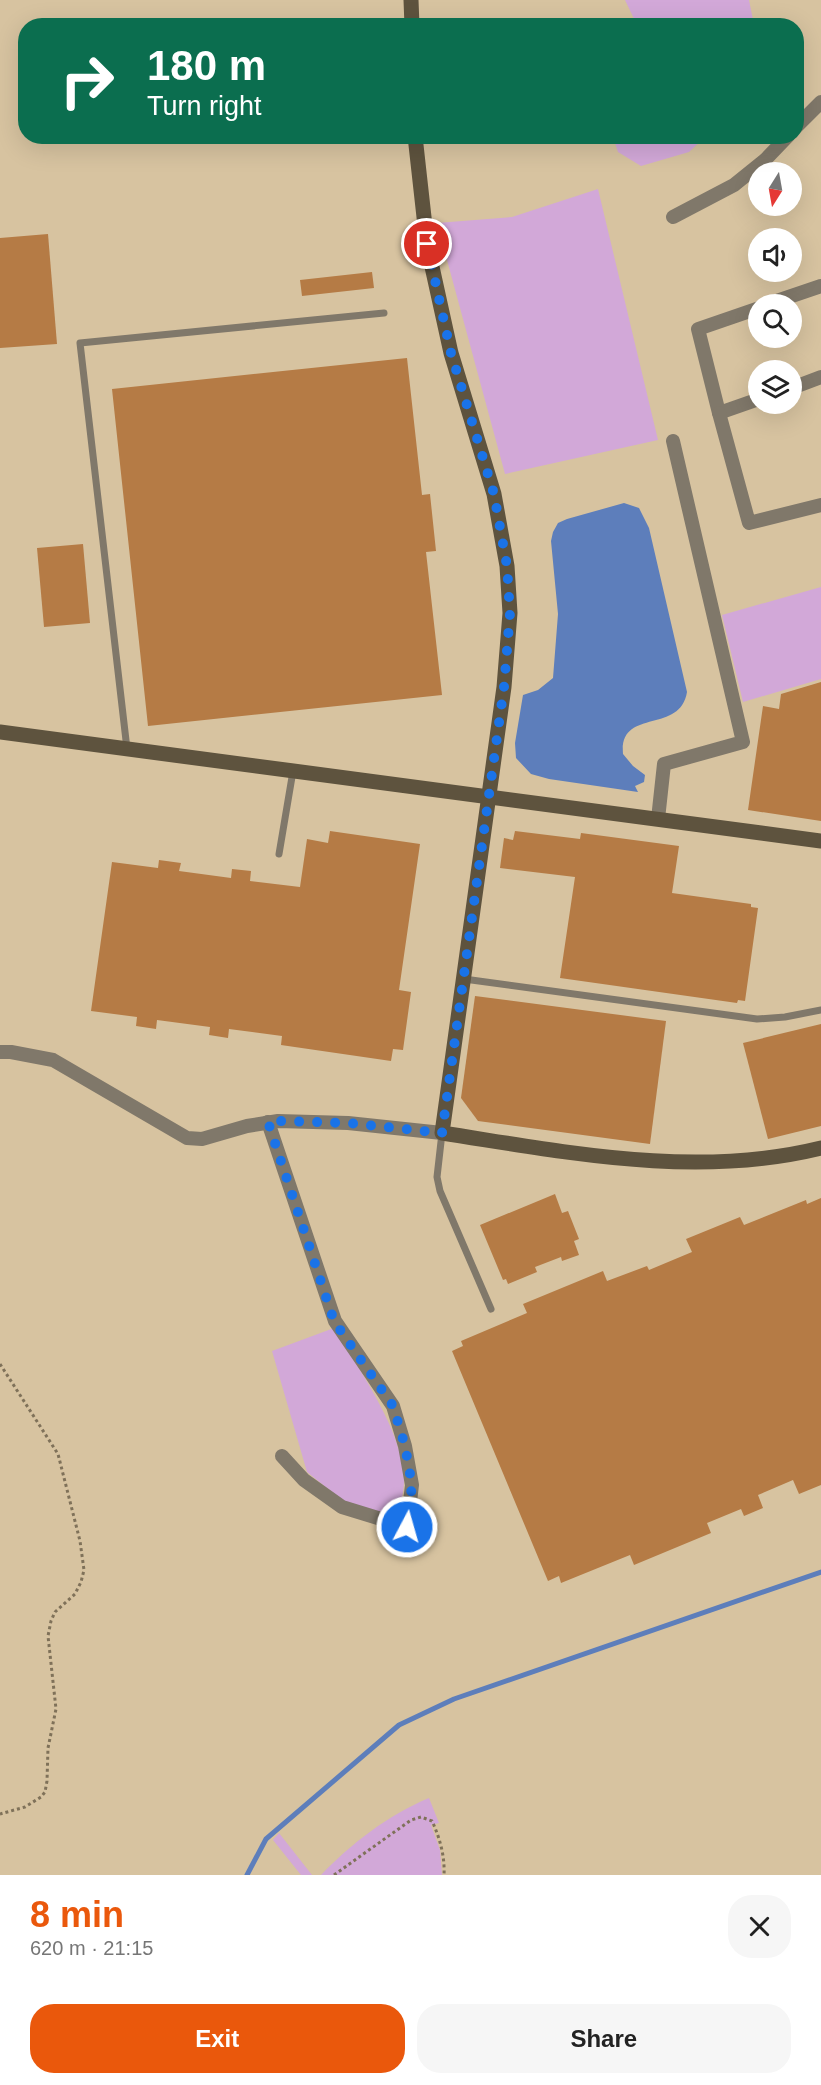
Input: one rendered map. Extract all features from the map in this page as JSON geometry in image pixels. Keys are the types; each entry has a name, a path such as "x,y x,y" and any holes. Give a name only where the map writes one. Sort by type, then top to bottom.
{"street":[{"path":"411,0 412,18"},
{"path":"804,119 821,102"},
{"path":"415,144 427,244 451,353 494,494 507,566 510,613 504,687 442,1133"},
{"path":"673,217 735,185 780,144"},
{"path":"797,294 821,286"},
{"path":"748,312 698,329 749,523 821,505"},
{"path":"802,384 821,377"},
{"path":"719,413 748,403"},
{"path":"658,819 664,764 743,742 673,441"},
{"path":"0,732 821,841"},
{"path":"0,1052 53,1060 187,1138 202,1139 247,1126 278,1121 348,1123 442,1133 600,1158 684,1163 742,1160 821,1148"},
{"path":"268,1122 334,1321 393,1406 405,1446 412,1485 407,1527 342,1507 304,1480 282,1456"}],"lane":[{"path":"127,749 80,344 384,313"},
{"path":"279,854 293,771"},
{"path":"463,979 757,1018 785,1017 821,1010"},
{"path":"442,1133 437,1177 440,1191 491,1310"}],"path":[{"path":"0,1364 58,1454 80,1541 84,1570 75,1594 55,1612 48,1636 56,1709 48,1748 45,1792 42,1797 25,1807 0,1814"},
{"path":"334,1875 411,1820 421,1817 432,1821 436,1830 443,1855 444,1875"}],"shaded area":[{"path":"625,0 749,0 753,18 634,18"},
{"path":"616,144 698,144 689,152 641,166 618,152"},
{"path":"598,189 658,440 505,474 437,223 512,217"},
{"path":"821,587 821,679 743,702 722,615"},
{"path":"334,1328 378,1401 396,1441 404,1481 398,1518 343,1501 307,1472 272,1351"},
{"path":"429,1798 439,1823 431,1825 440,1850 442,1875 321,1875 345,1852 385,1821"},
{"path":"279,1833 312,1875 301,1875 273,1840"}],"water":[{"path":"624,503 639,508 649,528 687,692 682,705 673,713 640,725 630,731 624,740 623,754 645,775 644,782 635,786 638,792 549,779 531,774 516,758 515,743 523,695 538,690 553,678 558,614 551,541 553,532 558,523 567,519"}],"building":[{"path":"48,234 57,344 0,348 0,238"},
{"path":"372,272 374,288 302,296 300,280"},
{"path":"407,358 422,495 430,494 436,551 426,552 442,695 148,726 112,389"},
{"path":"83,544 90,623 44,627 37,548"},
{"path":"821,682 821,821 748,810 763,706 779,709 781,694"},
{"path":"330,831 420,844 399,990 411,992 403,1050 393,1049 391,1061 281,1045 282,1036 229,1029 228,1038 209,1035 210,1027 157,1020 156,1029 136,1026 137,1017 91,1011 112,862 158,868 159,860 181,863 179,871 231,878 232,869 251,871 250,881 300,887 307,839 328,843"},
{"path":"515,831 580,839 581,833 679,846 672,893 751,904 751,907 758,908 745,1001 738,1000 737,1003 560,978 575,877 500,868 504,838 513,840"},
{"path":"475,996 666,1021 650,1144 478,1121 461,1098"},
{"path":"821,1024 821,1126 768,1139 743,1043"},
{"path":"555,1194 562,1213 568,1211 579,1239 574,1241 579,1255 562,1261 561,1257 535,1267 537,1272 508,1284 506,1279 503,1280 480,1225"},
{"path":"821,1198 821,1485 799,1494 793,1480 758,1495 763,1508 744,1516 741,1509 707,1523 711,1533 634,1565 630,1555 561,1583 559,1576 548,1581 452,1351 463,1346 461,1341 527,1313 523,1304 603,1271 607,1281 647,1266 649,1270 692,1252 686,1239 740,1217 744,1225 806,1200 807,1204"}],"waterway":[{"path":"247,1875 266,1839 399,1725 454,1699 821,1572"}],"route":[{"path":"407,1527 412,1485 405,1446 393,1406 334,1321 268,1122 348,1123 442,1133 504,687 510,613 507,566 494,494 451,353 427,244"}]}
